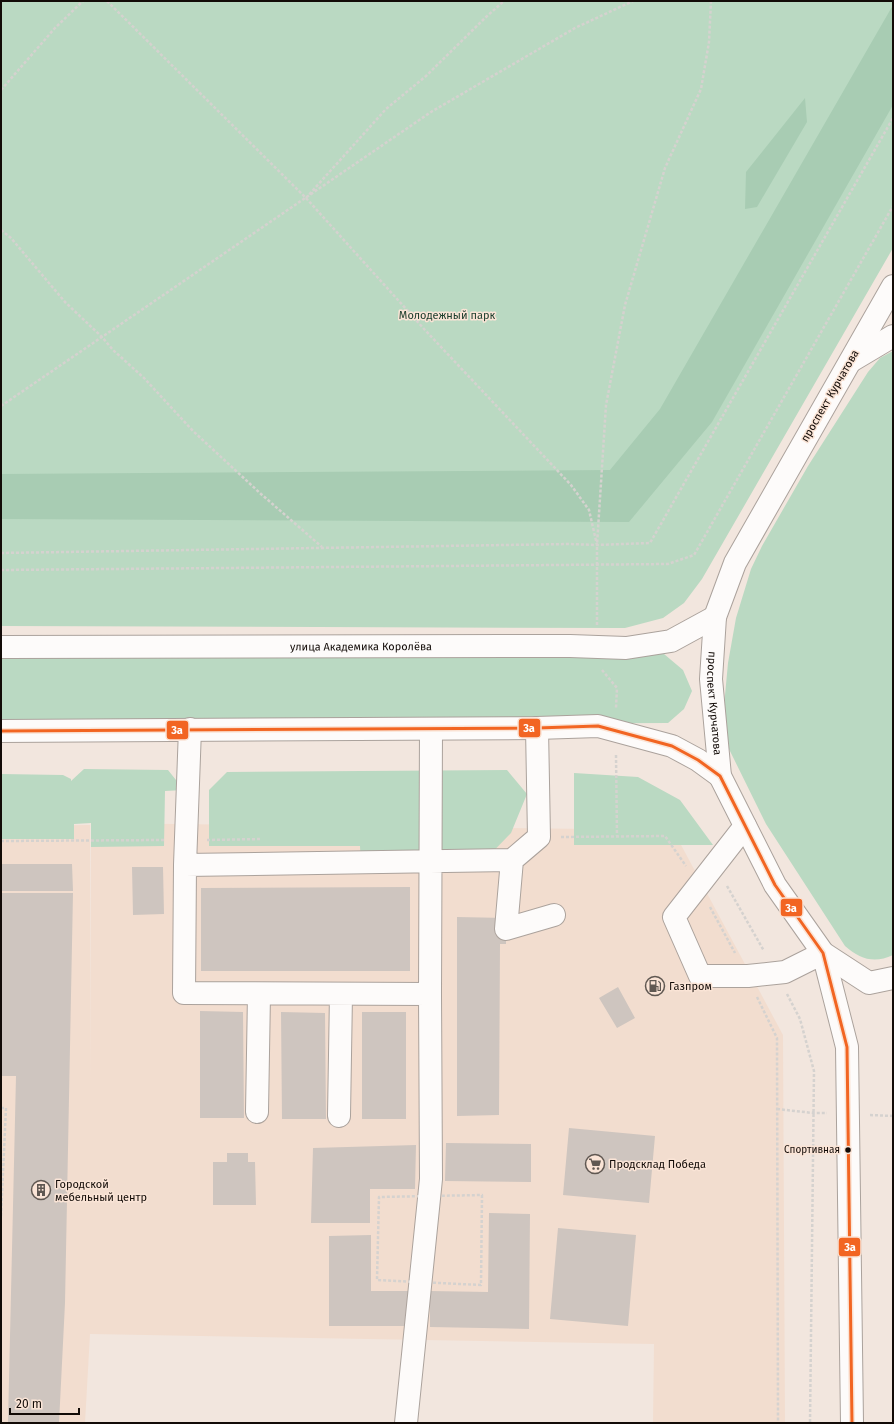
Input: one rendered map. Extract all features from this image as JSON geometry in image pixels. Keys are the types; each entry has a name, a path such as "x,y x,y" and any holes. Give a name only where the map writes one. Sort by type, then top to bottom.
{"main road":[{"name":"проспект Курчатова","path":"852,1423 847,1047 823,952 775,885 720,776 711,679 716,617 735,563 893,286"},
{"path":"849,362 893,336"},
{"name":"улица Академика Королёва","path":"1,647 626,648 670,641 716,617"},
{"path":"1,731 537,728 598,726 672,746 698,760 720,776"},
{"path":"406,1423 431,1179 431,728"},
{"path":"185,865 512,860 539,837 537,728"},
{"path":"190,729 185,865 184,993 430,994"},
{"path":"745,826 674,917 700,976 748,976 785,972 823,952 869,983 893,978"},
{"path":"512,860 506,929 554,915"},
{"path":"257,1112 259,994"},
{"path":"339,1116 341,994"}],"path":[{"path":"1,90 54,28 83,1"},
{"path":"107,1 306,198 425,330 571,485 589,510 597,545"},
{"path":"306,198 386,109 426,76 504,1"},
{"path":"1,406 431,112 575,28 633,1"},
{"path":"617,836 617,688 602,669 597,647 597,545 606,404 625,305 665,168 701,89 709,42 711,1"},
{"path":"1,553 650,543 893,118"},
{"path":"1,570 668,564 694,555 893,206"},
{"path":"1,230 11,238 65,302 102,337 113,350 144,378 193,431 322,548"},
{"path":"539,837 665,836 698,886 748,976 777,1038 778,1423"},
{"path":"207,840 262,839"},
{"path":"1,841 167,840"},
{"path":"715,864 800,1019 814,1071 810,1423"},
{"path":"1,1108 6,1108 1,1216"}],"shaded area":[{"path":"91,823 673,830 783,1035 785,1423 653,1423 654,1344 90,1334 85,1423 1,1423 1,826 90,825 90,1088"}],"green space":[{"name":"Молодежный парк","path":"1,1 893,1 893,248 702,579 684,603 663,618 625,628 1,626"},
{"path":"893,5 893,105 712,422 629,522 1,519 1,474 610,470 660,409"},
{"path":"805,98 807,122 757,207 745,209 746,172"},
{"path":"893,351 893,955 886,958 873,960 856,954 845,946 766,824 729,749 724,706 728,663 736,618 751,569 762,546 808,466 868,372 880,358"},
{"path":"1,653 664,654 683,670 692,691 684,709 668,723 1,726"},
{"path":"84,769 168,770 184,790 165,791 164,846 91,847 91,823 74,824 74,839 1,839 1,774 63,775 71,779 71,781"},
{"path":"507,770 527,794 511,833 479,866 361,866 360,846 209,846 209,790 227,772"},
{"path":"574,773 638,777 680,800 713,845 574,845"}],"building":[{"path":"1,864 72,864 73,891 1,891"},
{"path":"132,867 163,867 164,914 133,915"},
{"path":"410,887 410,971 201,971 201,888"},
{"name":"Городской мебельный центр","path":"1,893 73,893 65,1303 59,1423 8,1423 16,1076 1,1076"},
{"path":"457,917 506,918 506,944 500,944 499,1115 457,1116"},
{"path":"618,987 635,1018 617,1028 599,998"},
{"path":"200,1011 243,1012 244,1118 200,1118"},
{"path":"281,1012 325,1013 326,1119 282,1119"},
{"path":"362,1012 406,1012 406,1119 362,1119"},
{"path":"569,1128 655,1136 649,1203 563,1195"},
{"path":"446,1143 531,1144 531,1182 445,1181"},
{"path":"416,1145 415,1189 370,1189 370,1223 311,1223 313,1148"},
{"path":"227,1153 248,1153 248,1162 255,1162 256,1205 213,1205 213,1162 227,1162"},
{"path":"489,1213 530,1214 529,1329 430,1327 430,1291 488,1292"},
{"path":"558,1228 636,1235 628,1326 550,1319"},
{"path":"371,1235 371,1291 409,1291 409,1326 329,1326 329,1236"}],"transit line":[{"name":"3а","path":"1,731 537,728 598,726 672,746 698,760 720,776 775,885 823,953 847,1047 852,1423"}],"place":[{"name":"Газпром","path":"655,986"},
{"name":"Спортивная","path":"848,1150"},
{"name":"Продсклад Победа","path":"595,1164"},
{"name":"Городской мебельный центр","path":"41,1190"}]}
